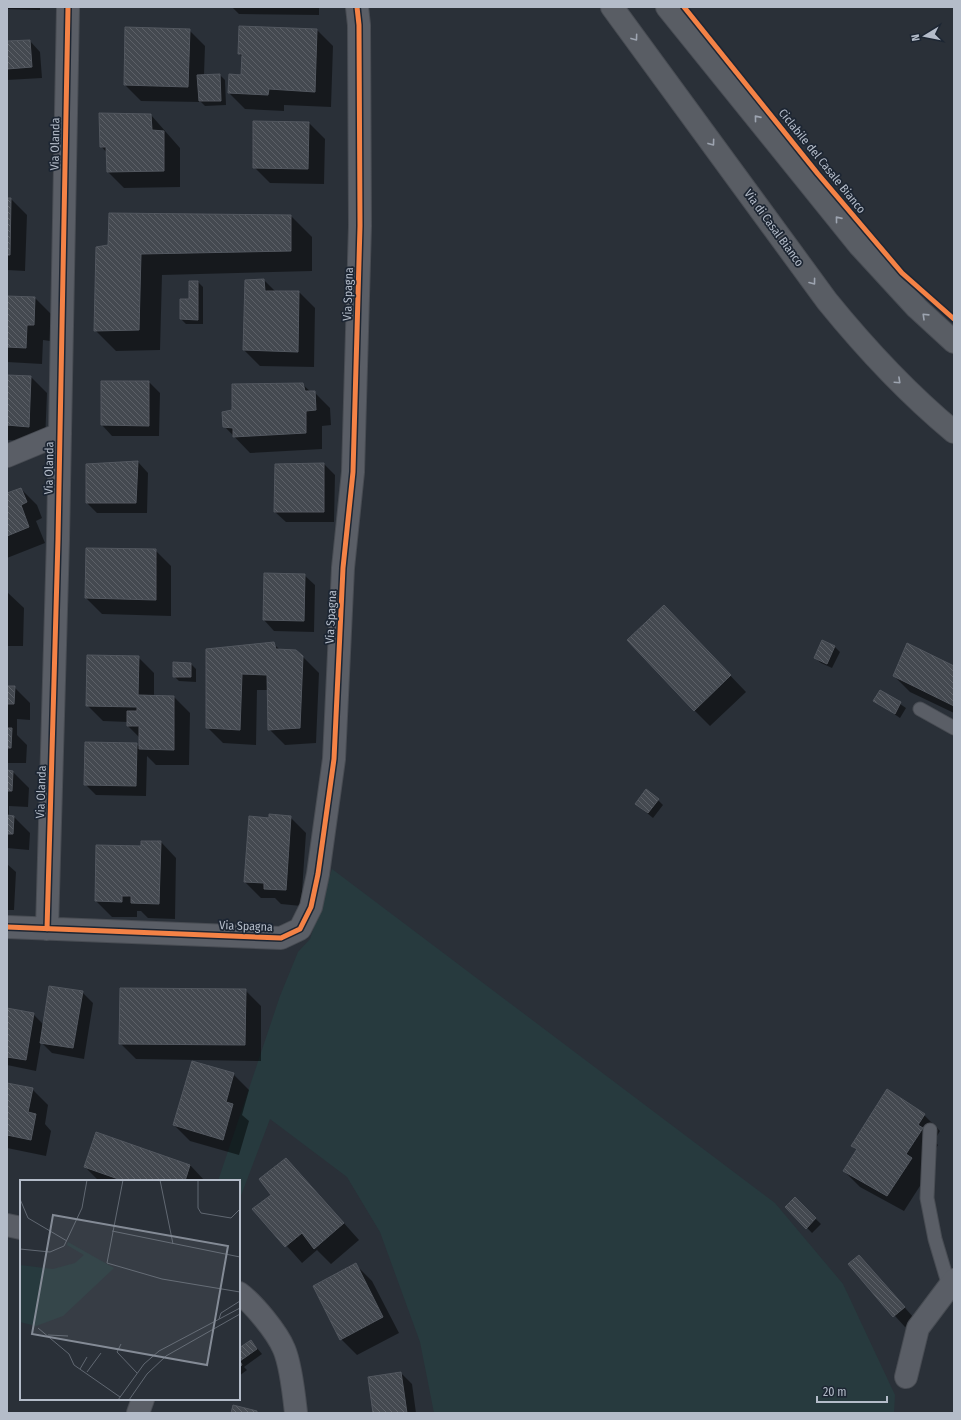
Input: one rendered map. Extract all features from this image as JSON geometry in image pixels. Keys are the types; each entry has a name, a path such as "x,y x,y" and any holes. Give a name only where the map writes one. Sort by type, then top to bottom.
{"main road":[{"name":"Via di Casal Bianco","path":"612,7 832,306 893,376 954,432"},
{"path":"667,7 859,244 917,308 954,342"}],"street":[{"name":"Via Olanda","path":"47,929 60,434 68,7"},
{"name":"Via Spagna","path":"7,927 281,938 300,929 311,907 318,874 334,759 343,568 353,472 360,226 359,33 357,7"},
{"path":"7,456 60,434"},
{"path":"7,1225 20,1228"},
{"path":"906,1377 918,1328 952,1283"},
{"path":"240,1294 251,1302 284,1349 293,1388 296,1413"},
{"path":"138,1413 143,1400"}],"lane":[{"path":"920,709 954,728"},
{"path":"930,1130 927,1198 935,1239 952,1283"}],"green space":[{"path":"332,869 775,1203 843,1284 895,1395 894,1413 434,1413 420,1342 380,1232 347,1177 270,1119 240,1198 240,1180 218,1180 280,996 298,952 310,939"}],"building":[{"path":"239,26 317,29 315,92 269,89 268,95 228,93 229,74 241,75 242,54 238,54"},
{"path":"125,27 190,29 188,87 124,85"},
{"path":"30,40 32,67 7,69 7,41"},
{"path":"220,74 221,101 199,101 197,75"},
{"path":"99,113 151,114 152,130 164,131 164,171 107,172 106,147 100,147"},
{"path":"253,121 309,122 308,169 253,168"},
{"path":"7,198 11,198 10,255 7,255"},
{"path":"109,213 291,215 291,251 141,254 139,330 94,331 96,247 108,245"},
{"path":"264,279 265,291 299,291 298,352 243,350 245,280"},
{"path":"189,281 198,281 198,320 180,319 180,299 189,299"},
{"path":"7,296 35,297 34,325 27,325 26,348 7,347"},
{"path":"7,375 31,376 29,427 7,425"},
{"path":"101,381 149,381 149,426 101,425"},
{"path":"303,383 305,391 315,391 316,410 306,411 306,433 233,437 233,428 223,427 222,412 232,410 232,384"},
{"path":"138,461 136,503 86,503 86,464"},
{"path":"324,463 324,512 274,512 275,464"},
{"path":"21,488 27,502 21,505 29,527 7,536 7,493"},
{"path":"86,548 156,549 156,600 85,598"},
{"path":"264,573 305,574 304,621 263,620"},
{"path":"664,605 731,675 694,711 627,640"},
{"path":"822,640 835,646 827,664 814,658"},
{"path":"274,642 276,649 296,650 303,656 300,728 268,730 267,675 242,674 240,730 206,728 206,649"},
{"path":"907,643 954,666 954,706 893,676"},
{"path":"87,655 139,656 138,695 174,696 174,750 139,749 139,726 127,726 127,711 137,711 137,707 86,706"},
{"path":"173,662 191,663 191,677 173,677"},
{"path":"7,686 15,686 14,704 7,704"},
{"path":"880,690 901,702 895,714 873,701"},
{"path":"7,728 12,728 11,748 7,748"},
{"path":"85,742 137,743 136,786 84,785"},
{"path":"7,770 13,771 12,791 7,791"},
{"path":"646,789 659,799 648,813 635,804"},
{"path":"269,814 291,816 286,890 264,889 264,883 244,882 249,816 269,818"},
{"path":"7,815 14,816 13,834 7,834"},
{"path":"141,841 161,841 159,904 131,903 131,896 122,896 122,902 95,901 96,845 141,846"},
{"path":"49,986 83,991 73,1048 40,1043"},
{"path":"120,988 246,989 245,1045 119,1044"},
{"path":"7,1008 34,1013 26,1060 7,1057"},
{"path":"192,1061 234,1073 226,1102 233,1104 223,1140 173,1125"},
{"path":"7,1083 33,1088 28,1112 36,1114 31,1140 7,1135"},
{"path":"887,1089 925,1114 918,1125 923,1128 906,1154 912,1158 887,1196 843,1171 857,1149 851,1146"},
{"path":"96,1132 190,1165 185,1180 121,1180 84,1167"},
{"path":"286,1158 344,1223 314,1249 302,1233 285,1247 252,1209 271,1195 259,1179"},
{"path":"795,1197 816,1218 806,1229 785,1207"},
{"path":"859,1255 905,1307 893,1317 848,1264"},
{"path":"356,1263 383,1317 340,1340 313,1286"},
{"path":"251,1340 257,1349 240,1361 240,1347"},
{"path":"401,1372 407,1413 373,1413 368,1377"},
{"path":"233,1405 257,1411 257,1413 231,1413"}],"cycle path":[{"path":"47,929 58,539 68,7"},
{"path":"7,927 281,938 300,929 311,907 318,874 334,759 343,568 353,472 360,226 359,25 357,7"},
{"name":"Ciclabile del Casale Bianco","path":"684,7 818,174 902,273 954,319"}]}
